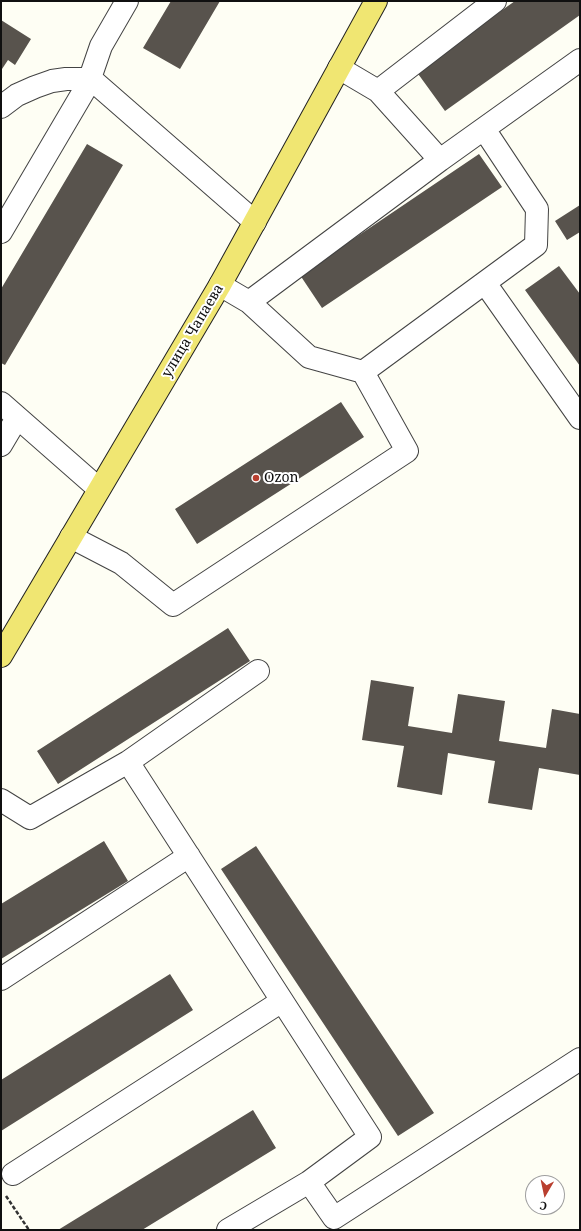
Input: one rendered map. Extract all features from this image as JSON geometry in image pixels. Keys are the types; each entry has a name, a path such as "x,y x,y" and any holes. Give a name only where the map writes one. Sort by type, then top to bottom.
{"main road":[{"name":"улица Чапаева","path":"1,656 220,285 376,1"}],"lane":[{"path":"1,232 91,79 101,46 127,1"},
{"path":"378,90 495,1"},
{"path":"249,302 440,160 580,60"},
{"path":"339,68 378,90 440,160"},
{"path":"1,107 17,95 52,81 66,79 91,79 255,222"},
{"path":"364,372 536,245 538,209 484,129"},
{"path":"485,283 580,418"},
{"path":"71,537 121,562 173,605 407,451 364,372 309,358 249,302 220,285"},
{"path":"1,403 99,489"},
{"path":"1,445 17,418"},
{"path":"1,800 30,818 128,762 258,671"},
{"path":"128,762 370,1137 309,1182 228,1230"},
{"path":"1,979 189,856"},
{"path":"13,1174 282,1001"},
{"path":"309,1182 334,1218 580,1059"}],"path":[{"path":"5,1194 29,1230"}],"building":[{"path":"171,1 220,1 180,69 143,48"},
{"path":"515,1 580,1 580,15 445,111 416,71"},
{"path":"1,20 31,39 15,65 8,60 2,69 1,68"},
{"path":"87,144 123,165 5,365 1,363 1,289"},
{"path":"479,154 502,187 322,308 300,275"},
{"path":"580,205 580,232 567,240 555,221"},
{"path":"559,266 580,294 580,366 525,290"},
{"path":"341,402 364,437 197,544 175,509"},
{"path":"228,628 250,661 58,784 37,751"},
{"path":"371,680 414,687 408,726 452,733 458,694 505,701 499,741 546,748 552,709 580,714 580,775 539,768 532,810 488,803 495,761 448,753 442,795 397,787 404,746 362,740"},
{"path":"104,841 128,881 1,959 1,904"},
{"path":"256,846 434,1113 398,1136 221,869"},
{"path":"170,974 193,1010 1,1131 1,1080"},
{"path":"253,1110 276,1148 142,1230 58,1230"}],"place":[{"name":"Ozon","path":"256,478"}]}
